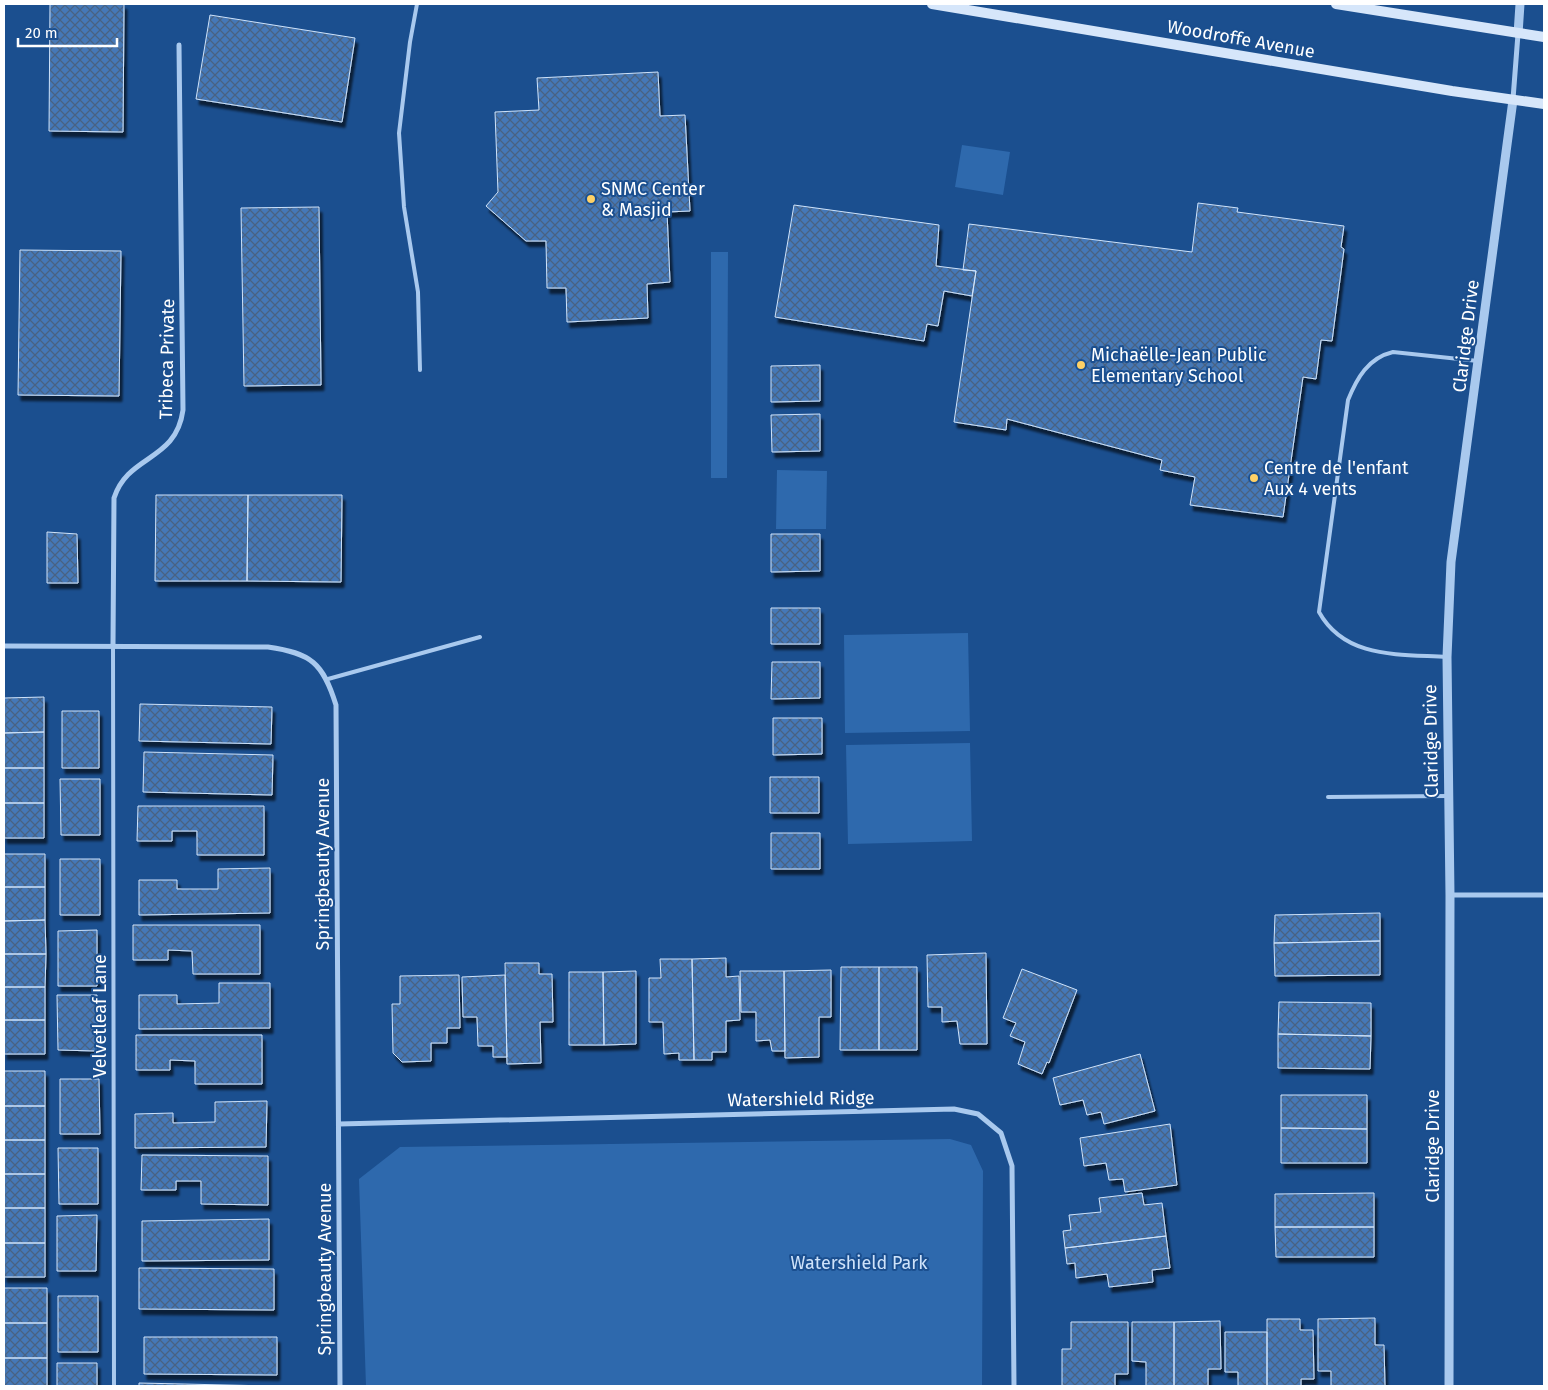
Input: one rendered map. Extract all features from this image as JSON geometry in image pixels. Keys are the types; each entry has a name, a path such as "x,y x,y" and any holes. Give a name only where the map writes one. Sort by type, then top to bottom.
{"main road":[{"name":"Woodroffe Avenue","path":"932,4 1544,104"},
{"path":"1336,4 1544,37"}],"street":[{"path":"1514,100 1520,4"},
{"name":"Tribeca Private","path":"113,645 114,498 124,477 170,444 178,431 183,410 179,45"},
{"name":"Claridge Drive","path":"1449,1386 1450,895 1446,657 1451,562 1514,100"},
{"name":"Springbeauty Avenue","path":"4,646 268,647 302,654 311,660 328,679 336,705 340,1386"},
{"path":"1450,895 1544,895"},
{"name":"Watershield Ridge","path":"338,1124 954,1109 978,1114 1001,1133 1012,1166 1014,1386"}],"lane":[{"path":"417,4 410,42 400,134 404,207 418,292 420,370"},
{"path":"1446,657 1360,648 1333,633 1319,612 1348,400 1356,380 1368,365 1381,355 1393,352 1478,361"},
{"path":"328,679 480,637"},
{"name":"Velvetleaf Lane","path":"113,645 114,1386"},
{"path":"1328,796 1448,796"}],"green space":[{"path":"962,145 1010,152 1003,195 955,187"},
{"path":"711,252 728,252 727,478 711,478"},
{"path":"777,470 827,471 826,529 776,529"},
{"path":"968,633 970,731 845,733 844,635"},
{"path":"970,743 972,841 848,844 846,745"},
{"name":"Watershield Park","path":"950,1139 971,1145 983,1171 982,1386 366,1386 359,1179 400,1147"}],"building":[{"path":"50,4 124,4 123,132 49,131"},
{"path":"210,15 355,38 342,122 196,99"},
{"name":"SNMC Center & Masjid","path":"658,72 660,116 685,115 690,211 667,212 670,282 647,284 648,318 567,322 566,288 547,288 546,241 526,241 486,206 498,192 495,112 539,110 537,78"},
{"path":"1198,203 1238,208 1237,212 1344,226 1341,247 1344,249 1332,341 1321,340 1316,379 1303,377 1283,517 1190,505 1195,477 1160,470 1162,460 1007,419 1006,430 954,422 976,271 963,270 969,224 1192,252"},
{"path":"794,205 939,225 936,266 976,271 972,296 944,291 938,326 927,324 924,341 775,317"},
{"path":"319,207 321,385 244,386 241,208"},
{"path":"20,250 121,251 119,396 18,395"},
{"path":"820,365 820,401 771,402 771,366"},
{"path":"820,414 820,451 772,452 771,415"},
{"path":"156,495 248,495 247,581 155,581"},
{"path":"248,495 342,495 341,582 247,581"},
{"path":"47,532 77,534 78,583 47,583"},
{"path":"771,534 820,534 820,571 771,572"},
{"path":"771,608 820,608 820,644 771,644"},
{"path":"772,662 820,662 820,698 771,699"},
{"path":"44,697 44,732 4,733 4,698"},
{"path":"140,704 272,707 271,744 139,741"},
{"path":"62,711 99,711 99,768 62,768"},
{"path":"773,718 822,718 822,754 773,755"},
{"path":"44,732 44,768 4,768 4,733"},
{"path":"144,752 273,755 272,795 143,792"},
{"path":"4,768 44,768 44,803 4,803"},
{"path":"770,777 819,777 819,813 770,813"},
{"path":"60,779 100,779 100,835 61,835"},
{"path":"4,803 44,803 44,838 4,838"},
{"path":"138,806 264,806 264,855 197,855 197,831 172,831 172,841 137,841"},
{"path":"771,833 820,833 820,869 771,869"},
{"path":"4,854 45,854 45,887 4,887"},
{"path":"60,859 100,859 100,915 60,915"},
{"path":"270,868 270,913 139,915 139,880 177,880 177,889 218,889 218,869"},
{"path":"4,887 45,887 45,920 4,921"},
{"path":"1380,913 1380,941 1274,943 1275,915"},
{"path":"45,920 46,954 4,954 4,921"},
{"path":"133,925 260,925 260,974 193,974 192,951 168,950 168,960 133,960"},
{"path":"97,930 97,986 58,986 58,931"},
{"path":"1380,941 1380,975 1275,976 1274,943"},
{"path":"986,953 987,1044 960,1044 957,1021 942,1022 942,1007 928,1007 927,955"},
{"path":"4,954 46,954 45,987 4,987"},
{"path":"726,958 726,977 739,976 740,1020 726,1021 726,1052 712,1052 712,1060 694,1060 692,959"},
{"path":"660,959 692,959 694,1060 679,1060 679,1053 664,1054 663,1022 649,1022 649,978 661,978"},
{"path":"505,963 539,963 539,974 552,974 553,1022 540,1022 541,1063 507,1064"},
{"path":"841,967 879,967 879,1050 840,1050"},
{"path":"879,967 917,967 917,1050 879,1050"},
{"path":"1022,969 1077,990 1049,1063 1047,1062 1042,1074 1018,1064 1025,1042 1010,1036 1016,1023 1003,1018"},
{"path":"831,970 831,1017 819,1017 819,1057 785,1058 784,971"},
{"path":"636,971 636,1044 604,1045 603,972"},
{"path":"740,971 784,971 785,1051 772,1051 770,1040 756,1041 756,1012 741,1012"},
{"path":"569,972 603,972 604,1045 569,1045"},
{"path":"459,975 460,1028 447,1028 447,1043 431,1043 431,1061 402,1062 393,1053 392,1004 400,1004 400,976"},
{"path":"505,975 507,1057 493,1057 493,1046 478,1046 477,1017 463,1017 462,977"},
{"path":"219,983 270,983 270,1028 139,1029 139,995 177,995 177,1004 219,1003"},
{"path":"4,987 45,987 45,1020 4,1020"},
{"path":"57,995 97,995 97,1051 58,1050"},
{"path":"1279,1002 1371,1003 1371,1036 1278,1034"},
{"path":"4,1020 45,1020 45,1054 4,1054"},
{"path":"1278,1034 1371,1036 1370,1069 1278,1068"},
{"path":"136,1035 262,1035 262,1084 195,1084 195,1061 170,1060 170,1070 136,1070"},
{"path":"1140,1054 1155,1111 1104,1124 1101,1112 1087,1115 1083,1100 1060,1105 1053,1078"},
{"path":"4,1071 45,1071 45,1106 4,1106"},
{"path":"60,1079 99,1079 100,1134 60,1134"},
{"path":"1281,1095 1367,1095 1367,1129 1281,1128"},
{"path":"267,1101 266,1147 135,1148 135,1114 173,1113 173,1123 215,1122 215,1102"},
{"path":"4,1106 45,1106 45,1140 4,1140"},
{"path":"1170,1124 1177,1185 1125,1192 1123,1179 1109,1180 1106,1163 1084,1166 1080,1138"},
{"path":"1281,1128 1367,1129 1367,1163 1281,1163"},
{"path":"4,1140 45,1140 45,1174 4,1174"},
{"path":"58,1148 98,1148 98,1204 59,1204"},
{"path":"142,1155 268,1156 268,1205 201,1204 201,1181 176,1181 176,1190 141,1190"},
{"path":"4,1174 45,1174 45,1208 4,1208"},
{"path":"1142,1193 1144,1205 1162,1203 1166,1236 1065,1248 1063,1231 1071,1230 1069,1215 1101,1212 1099,1198"},
{"path":"1374,1193 1374,1227 1275,1227 1275,1194"},
{"path":"4,1208 45,1208 45,1243 4,1243"},
{"path":"97,1215 96,1271 57,1271 57,1216"},
{"path":"269,1219 269,1260 142,1261 142,1221"},
{"path":"1275,1227 1374,1227 1374,1257 1276,1257"},
{"path":"1166,1236 1170,1268 1152,1270 1153,1282 1109,1287 1107,1274 1076,1278 1075,1263 1067,1264 1065,1248"},
{"path":"4,1243 45,1243 45,1277 4,1277"},
{"path":"139,1268 274,1269 274,1310 139,1309"},
{"path":"4,1288 47,1288 47,1323 4,1323"},
{"path":"58,1296 98,1296 98,1352 58,1352"},
{"path":"1375,1318 1375,1345 1384,1345 1385,1386 1331,1386 1331,1371 1318,1371 1318,1319"},
{"path":"1267,1319 1300,1319 1300,1330 1313,1330 1314,1379 1301,1379 1301,1386 1267,1386"},
{"path":"1220,1321 1221,1369 1208,1369 1208,1386 1174,1386 1174,1322"},
{"path":"1071,1322 1128,1322 1128,1374 1115,1374 1115,1386 1062,1386 1062,1349 1071,1349"},
{"path":"1132,1322 1174,1322 1174,1386 1146,1386 1146,1362 1132,1361"},
{"path":"4,1323 47,1323 47,1358 4,1358"},
{"path":"1225,1332 1267,1332 1267,1386 1238,1386 1238,1372 1225,1372"},
{"path":"144,1337 277,1337 277,1375 144,1374"},
{"path":"4,1358 47,1358 47,1386 4,1386"},
{"path":"57,1363 97,1363 97,1386 57,1386"},
{"path":"139,1383 270,1386 139,1386"}],"place":[{"name":"SNMC Center & Masjid","path":"591,199"},
{"name":"Michaëlle-Jean Public Elementary School","path":"1081,365"},
{"name":"Centre de l'enfant Aux 4 vents","path":"1254,478"}]}
